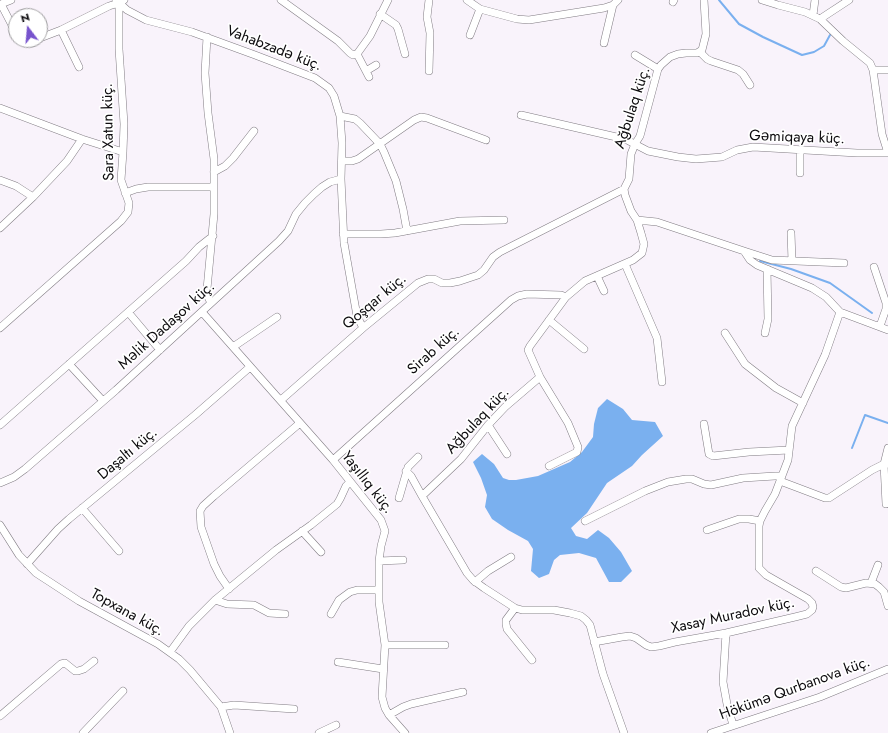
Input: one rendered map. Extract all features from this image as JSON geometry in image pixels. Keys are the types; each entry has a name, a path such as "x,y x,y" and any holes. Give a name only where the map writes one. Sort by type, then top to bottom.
{"street":[{"path":"8,18 1,4 11,0"},
{"path":"281,0 338,41 350,53 354,55 357,54"},
{"path":"357,54 370,36 388,0"},
{"path":"429,0 427,17 430,33 429,71"},
{"path":"467,0 480,9 517,19 528,20 604,8 615,2"},
{"path":"704,0 706,34 704,47 700,52 711,61 738,70 743,74 750,85"},
{"path":"762,0 813,15 820,19 843,41 870,63 873,70 882,134 888,153"},
{"path":"813,15 815,0"},
{"path":"820,19 848,0"},
{"path":"48,35 120,1"},
{"name":"Vahabzadə küç.","path":"120,1 127,10 146,20 207,37 318,80 329,88 334,96 340,116 343,162 343,234 357,316 363,328"},
{"name":"Sara Xatun küç.","path":"0,328 121,221 128,212 129,203 121,180 124,124 119,49 120,1"},
{"path":"604,43 615,2"},
{"path":"470,35 480,9"},
{"path":"380,14 396,25 406,54"},
{"path":"61,30 79,67"},
{"path":"207,37 205,73 214,159 213,236 207,289 208,297 211,303"},
{"name":"Ağbulaq küç.","path":"624,189 629,179 631,154 640,136 658,69 661,64 670,57 686,53 700,52"},
{"path":"357,54 368,74 376,65"},
{"path":"635,55 658,69"},
{"path":"873,70 888,70"},
{"path":"0,108 82,139 123,152"},
{"name":"Gəmiqaya küç.","path":"521,115 624,139 648,151 696,159 722,157 737,150 753,147 888,153"},
{"path":"340,116 355,119 380,144 396,181 407,231"},
{"path":"343,162 358,159 414,120 421,117 486,140"},
{"path":"214,172 225,166 233,158 254,131"},
{"path":"0,228 33,197 67,161 82,139"},
{"path":"800,150 800,173"},
{"name":"Məlik Dadaşov küç.","path":"0,482 14,477 25,469 103,401 279,241 288,231 296,214 314,194 330,182 342,179"},
{"path":"0,180 16,186 33,197"},
{"path":"125,193 148,187 214,187"},
{"path":"549,466 577,452 578,447 568,423 540,376 528,350 566,297 581,284 625,264 639,256 644,250 644,244 637,220 626,200 624,189"},
{"name":"Qoşqar küç.","path":"281,400 363,328 422,280 434,279 442,283 450,283 478,275 484,270 493,257 500,252 624,189"},
{"path":"343,234 381,234 407,231 460,221 504,220"},
{"path":"637,220 657,222 772,260 844,263"},
{"path":"791,233 792,261"},
{"path":"0,426 213,236"},
{"path":"744,251 750,260 756,265 812,288 826,297 840,312 888,330"},
{"path":"625,264 656,338 662,382"},
{"path":"874,267 886,303 886,310 880,326"},
{"path":"765,333 768,319 767,269"},
{"path":"597,276 604,291"},
{"name":"Sirab küç.","path":"333,460 511,300 518,296 527,294 561,295 566,297"},
{"path":"128,312 160,350"},
{"name":"Yaşıllıq küç.","path":"202,312 333,460 381,520 384,526 385,531 379,561 379,590 385,646 382,697 389,715 404,733"},
{"name":"Xasay Muradov küç.","path":"594,642 630,636 651,647 726,633 807,614 812,610 812,603 808,599 766,575 759,568 760,521 775,494 781,479 788,460 792,426 804,404 825,355 840,312"},
{"path":"233,347 277,317"},
{"path":"549,320 584,349"},
{"path":"725,333 745,364 776,388 804,404"},
{"path":"69,364 103,401"},
{"name":"Daşaltı küç.","path":"27,564 58,529 195,415 250,367"},
{"name":"Ağbulaq küç.","path":"422,496 461,459 488,425 540,376"},
{"path":"229,589 214,564 201,526 200,511 203,506 214,496 300,423"},
{"path":"704,424 709,454 713,456 789,450"},
{"path":"488,425 507,454"},
{"path":"886,504 885,464 888,448"},
{"path":"399,498 406,471 418,457"},
{"path":"585,521 645,491 668,482 686,479 692,479 711,485 743,478 775,476 825,498 829,498 872,470 885,464"},
{"path":"406,471 411,476 467,573 475,582 515,608 522,610 554,610 581,616 586,620 590,625 603,674 624,733"},
{"path":"170,652 189,626 215,600 276,550 337,504 346,486 350,482"},
{"path":"82,508 120,551"},
{"path":"707,530 739,519 760,521"},
{"name":"Topxana küç.","path":"0,525 27,564 36,574 170,652 190,670 221,707 230,733"},
{"path":"302,531 321,552"},
{"path":"475,582 488,571 511,557"},
{"path":"379,561 403,560"},
{"path":"871,583 878,565"},
{"path":"816,571 841,587 846,588 871,583 879,587 884,592 888,606"},
{"path":"331,614 339,600 350,592 357,590 379,590"},
{"path":"215,600 227,604 254,605 269,613 285,614"},
{"path":"515,608 506,620 507,629 532,660"},
{"path":"726,633 723,682 733,725"},
{"path":"385,646 445,645"},
{"path":"0,716 61,664 65,663 75,671 78,671 94,662"},
{"path":"338,662 383,669"},
{"name":"Hökümə Qurbanova küç.","path":"711,733 820,697 888,669"},
{"path":"83,733 123,691"},
{"path":"389,715 411,704 463,692"},
{"path":"221,707 234,705 294,709"},
{"path":"319,733 336,725"}],"water":[{"path":"607,399 623,409 632,420 655,422 663,436 632,466 607,483 587,513 571,528 576,536 587,539 598,530 609,538 621,552 632,571 621,582 609,582 596,558 579,553 560,555 554,560 549,574 539,578 531,571 533,549 528,541 492,519 485,507 487,495 473,462 482,454 494,464 503,478 516,480 538,476 570,462 582,452 593,437 594,424 598,408"}],"waterway":[{"path":"719,0 739,24 802,55 814,52 824,46 830,35"},
{"path":"760,261 791,269 830,283 872,313"},
{"path":"852,448 865,415 888,423"}]}
